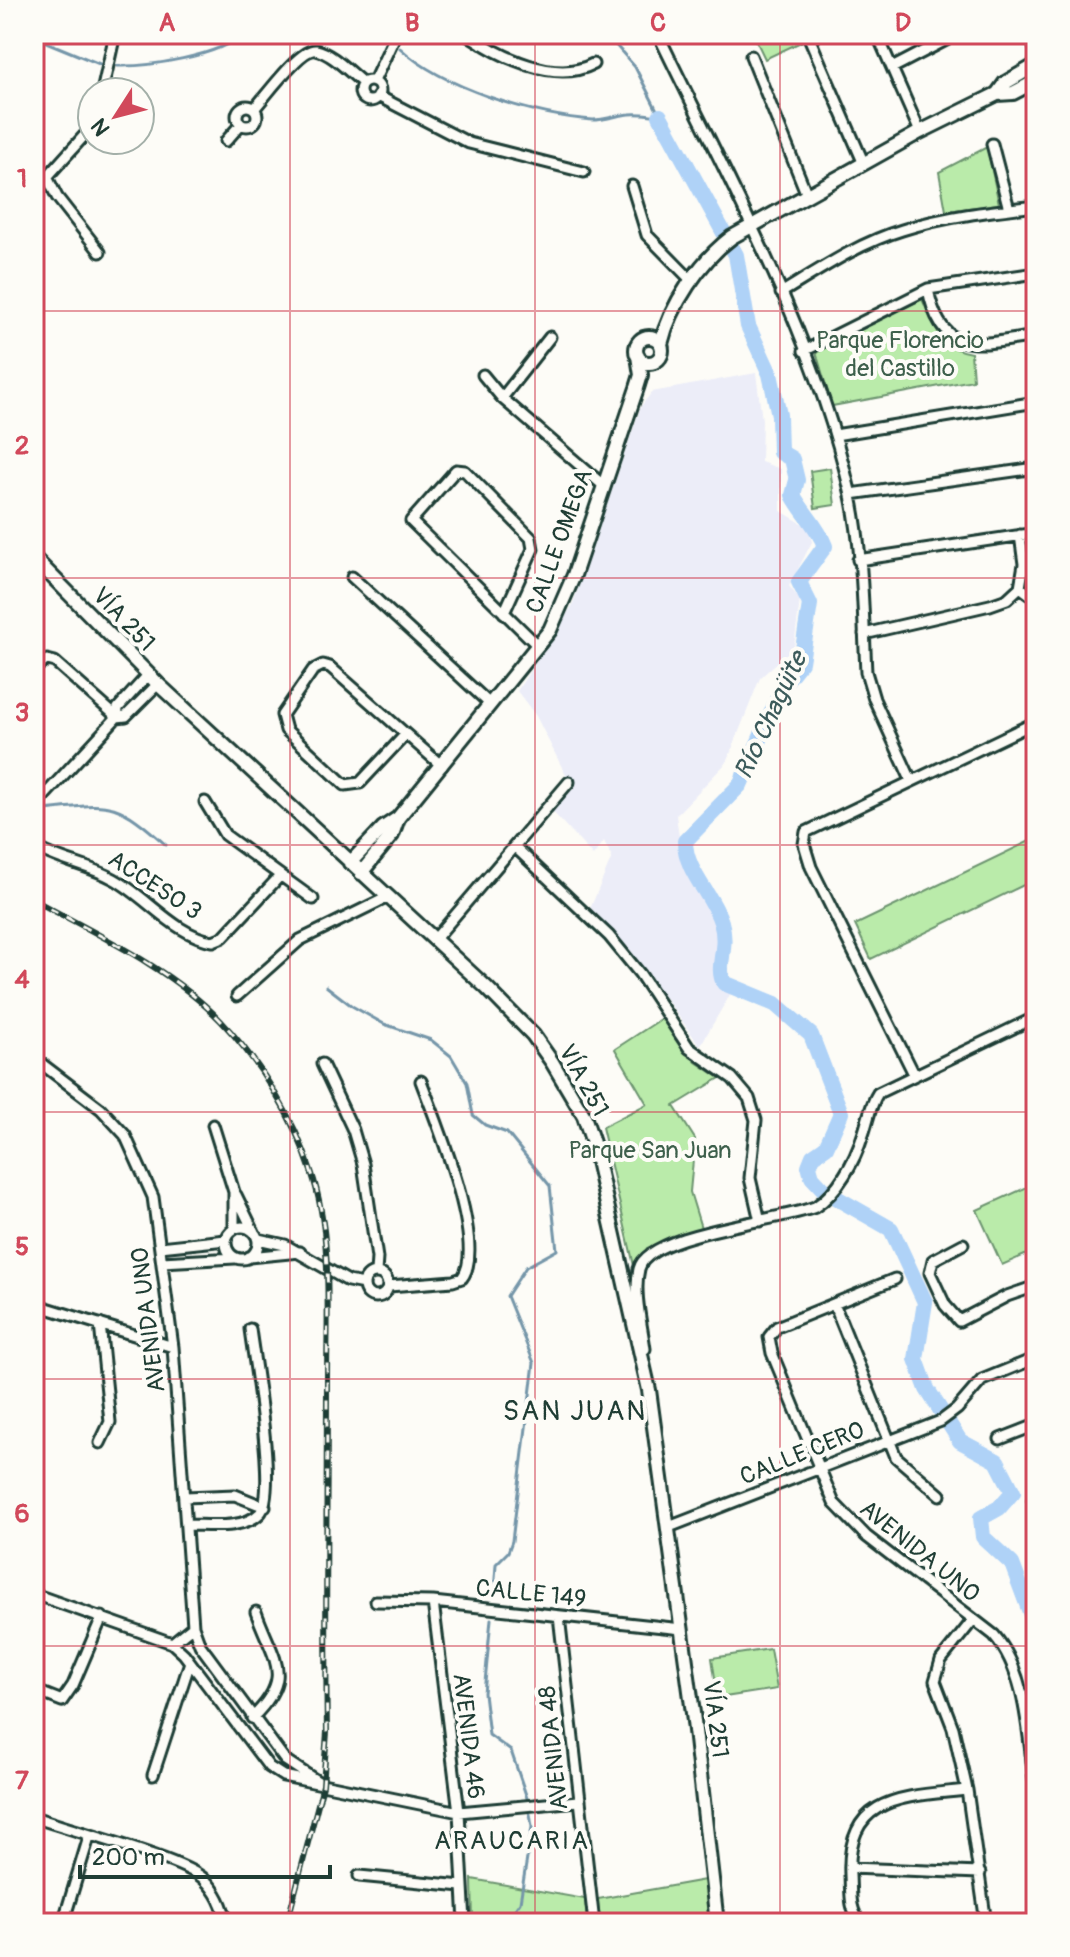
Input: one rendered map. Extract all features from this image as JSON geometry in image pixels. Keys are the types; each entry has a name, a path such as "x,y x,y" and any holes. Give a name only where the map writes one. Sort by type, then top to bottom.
{"main road":[{"path":"1032,34 1036,47"},
{"path":"997,94 1005,83 1036,65"},
{"path":"652,363 638,356 638,343 655,341 692,281 720,246 732,237 920,132 997,94 1013,93 1036,81"},
{"name":"CALLE OMEGA","path":"350,863 398,818 442,766 538,646 564,602 641,375 662,353 655,341"},
{"name":"CALLE OMEGA","path":"638,356 641,375"},
{"name":"VÍA 251","path":"34,558 153,680 435,939 533,1035 584,1116 649,1390 669,1527 717,1923"},
{"name":"CALLE OMEGA","path":"361,873 392,835 398,818"}],"street":[{"path":"106,76 115,34"},
{"path":"374,81 396,34"},
{"path":"467,34 533,67 578,72 593,64"},
{"path":"482,44 490,34"},
{"path":"658,34 781,293 835,435 851,494 866,672 874,699 911,780"},
{"path":"877,34 920,132"},
{"path":"808,35 864,164"},
{"path":"892,68 947,37"},
{"path":"226,141 241,124 250,126 256,122 254,109 297,58 316,50 363,83 374,81"},
{"path":"751,56 807,195"},
{"path":"374,81 379,86 378,96"},
{"path":"363,83 359,90 365,100 378,96 469,143 584,172"},
{"path":"992,144 1009,209"},
{"path":"76,145 47,177 57,197 100,252"},
{"path":"632,186 647,235 692,281"},
{"path":"781,293 898,231 1036,206"},
{"path":"804,351 928,289 1036,273"},
{"path":"928,289 937,320 945,331 969,345 1036,336"},
{"path":"502,398 550,337"},
{"path":"483,375 502,398 604,486"},
{"path":"835,435 1036,402"},
{"path":"851,494 1036,468"},
{"path":"504,613 533,549 531,538 465,471 456,470 411,521 504,613 538,646"},
{"path":"858,560 1036,533"},
{"path":"864,634 1007,599 1020,587 1024,564 1020,535"},
{"path":"352,577 491,705"},
{"path":"1020,587 1036,599"},
{"path":"34,668 47,660 55,662 117,717"},
{"path":"405,735 380,765 353,786 339,781 282,723 285,706 313,670 323,665 330,667 442,766"},
{"path":"34,807 117,717 126,716 153,680"},
{"path":"914,1074 811,867 804,844 806,832 1036,722"},
{"path":"435,939 569,782"},
{"path":"205,802 214,823 225,835 313,899"},
{"name":"ACCESO 3","path":"34,846 116,879 188,933 213,941 223,937 279,877"},
{"path":"515,847 609,936 640,974 689,1048 732,1078 749,1098 756,1120 750,1178 760,1221"},
{"path":"237,996 300,940 388,897"},
{"path":"649,1390 638,1286 643,1260 665,1245 805,1211 823,1202 862,1140 875,1098 882,1090 1036,1017"},
{"name":"AVENIDA UNO","path":"34,1058 101,1109 125,1135 153,1197 173,1347 193,1626 200,1645 285,1760 323,1785"},
{"path":"322,1064 353,1130 363,1164 377,1258 376,1272 364,1284"},
{"path":"364,1284 368,1294 378,1297 389,1286 462,1278 470,1262 458,1177 421,1081"},
{"path":"213,1125 234,1192 256,1236 255,1253 249,1257"},
{"path":"234,1192 234,1228 226,1240 226,1247 235,1258"},
{"path":"234,1228 249,1228 256,1236 300,1252 348,1281 364,1284"},
{"path":"160,1247 226,1240"},
{"path":"963,1244 933,1260 930,1273 945,1305 959,1321 1036,1286"},
{"path":"162,1262 300,1252"},
{"path":"376,1272 385,1276 389,1286"},
{"path":"895,1279 834,1304 901,1464 940,1495"},
{"path":"34,1304 173,1347"},
{"name":"AVENIDA UNO","path":"834,1304 785,1323 769,1337 772,1353 818,1467 834,1503 853,1525 1001,1643 1015,1670 1036,1793"},
{"path":"100,1324 110,1422 100,1443"},
{"path":"188,1525 245,1522 258,1516 265,1507 268,1471 250,1329"},
{"name":"CALLE CERO","path":"669,1527 945,1419 982,1380 1036,1358"},
{"path":"1000,1439 1036,1425"},
{"path":"185,1497 235,1495 265,1507"},
{"path":"34,1594 200,1645"},
{"name":"CALLE 149","path":"376,1601 433,1602 682,1629"},
{"name":"AVENIDA 46","path":"433,1602 459,1812 465,1923"},
{"path":"252,1718 277,1689 279,1677 256,1612"},
{"name":"AVENIDA 48","path":"559,1616 594,1923"},
{"path":"34,1690 62,1701 102,1617"},
{"path":"973,1620 935,1672 967,1790 986,1923"},
{"path":"178,1639 193,1626"},
{"path":"178,1639 187,1658 269,1767 283,1776 459,1812 578,1801"},
{"path":"153,1775 187,1658"},
{"path":"859,1921 852,1907 852,1838 873,1810 905,1797 967,1790"},
{"path":"34,1817 182,1865 204,1879 223,1907 226,1923"},
{"path":"63,1923 89,1837"},
{"path":"850,1868 980,1873"},
{"path":"359,1876 462,1886"}],"shaded area":[{"path":"756,373 762,420 761,462 781,469 781,511 808,527 812,542 789,586 800,600 794,647 760,678 727,762 676,815 683,865 711,913 721,942 716,975 731,993 700,1046 643,967 590,909 612,857 604,841 593,856 552,811 573,789 536,716 517,691 572,606 641,406 652,392"}],"green space":[{"path":"753,34 797,34 801,42 765,59"},
{"path":"987,147 999,204 946,211 939,172"},
{"name":"Parque Florencio del Castillo","path":"922,299 945,341 960,351 971,353 973,380 832,406 816,352"},
{"path":"830,468 835,505 815,508 810,471"},
{"path":"1036,838 1036,879 871,959 855,925"},
{"name":"Parque San Juan","path":"664,1017 696,1062 720,1078 674,1106 695,1139 690,1192 701,1228 647,1248 635,1270 602,1127 647,1104 615,1049"},
{"path":"1036,1183 1036,1250 1002,1265 977,1210"},
{"path":"770,1649 777,1689 718,1698 712,1658"},
{"path":"472,1879 585,1899 587,1923 473,1923"},
{"path":"705,1880 713,1923 600,1923 598,1899"}],"waterway":[{"path":"117,66 146,65 201,54 231,42 240,34"},
{"path":"606,34 635,67 660,116"},
{"path":"34,37 102,65"},
{"path":"400,48 440,76 491,98 544,113 593,120 634,114 660,116"},
{"name":"Río Chagüite","path":"660,116 736,255 748,326 770,374 779,415 780,452 792,459 797,480 793,495 825,546 799,582 810,604 801,662 785,682 740,785 685,841 686,852 721,922 724,983 775,1004 811,1035 841,1113 826,1147 813,1156 809,1166 812,1177 826,1192 891,1229 925,1302 916,1359 927,1389 960,1441 997,1461 1013,1492 999,1508 981,1518 983,1537 1012,1564 1036,1628"},
{"path":"34,811 106,806 131,817 166,845"},
{"path":"326,986 352,1006 384,1024 431,1040 451,1056 467,1083 473,1115 485,1125 507,1133 550,1186 557,1250 526,1267 507,1296 534,1363 512,1541 508,1552 496,1564 494,1593"},
{"path":"491,1619 484,1693 489,1735 511,1751 527,1798"},
{"path":"505,1923 520,1902 532,1827 530,1814"}],"railway":[{"path":"34,900 156,969 221,1021 262,1072 285,1111 304,1151 318,1196 326,1248 328,1302 327,1732 323,1785 287,1923"}],"district":[{"name":"SAN JUAN","path":"575,1410"},
{"name":"ARAUCARIA","path":"512,1840"}]}
